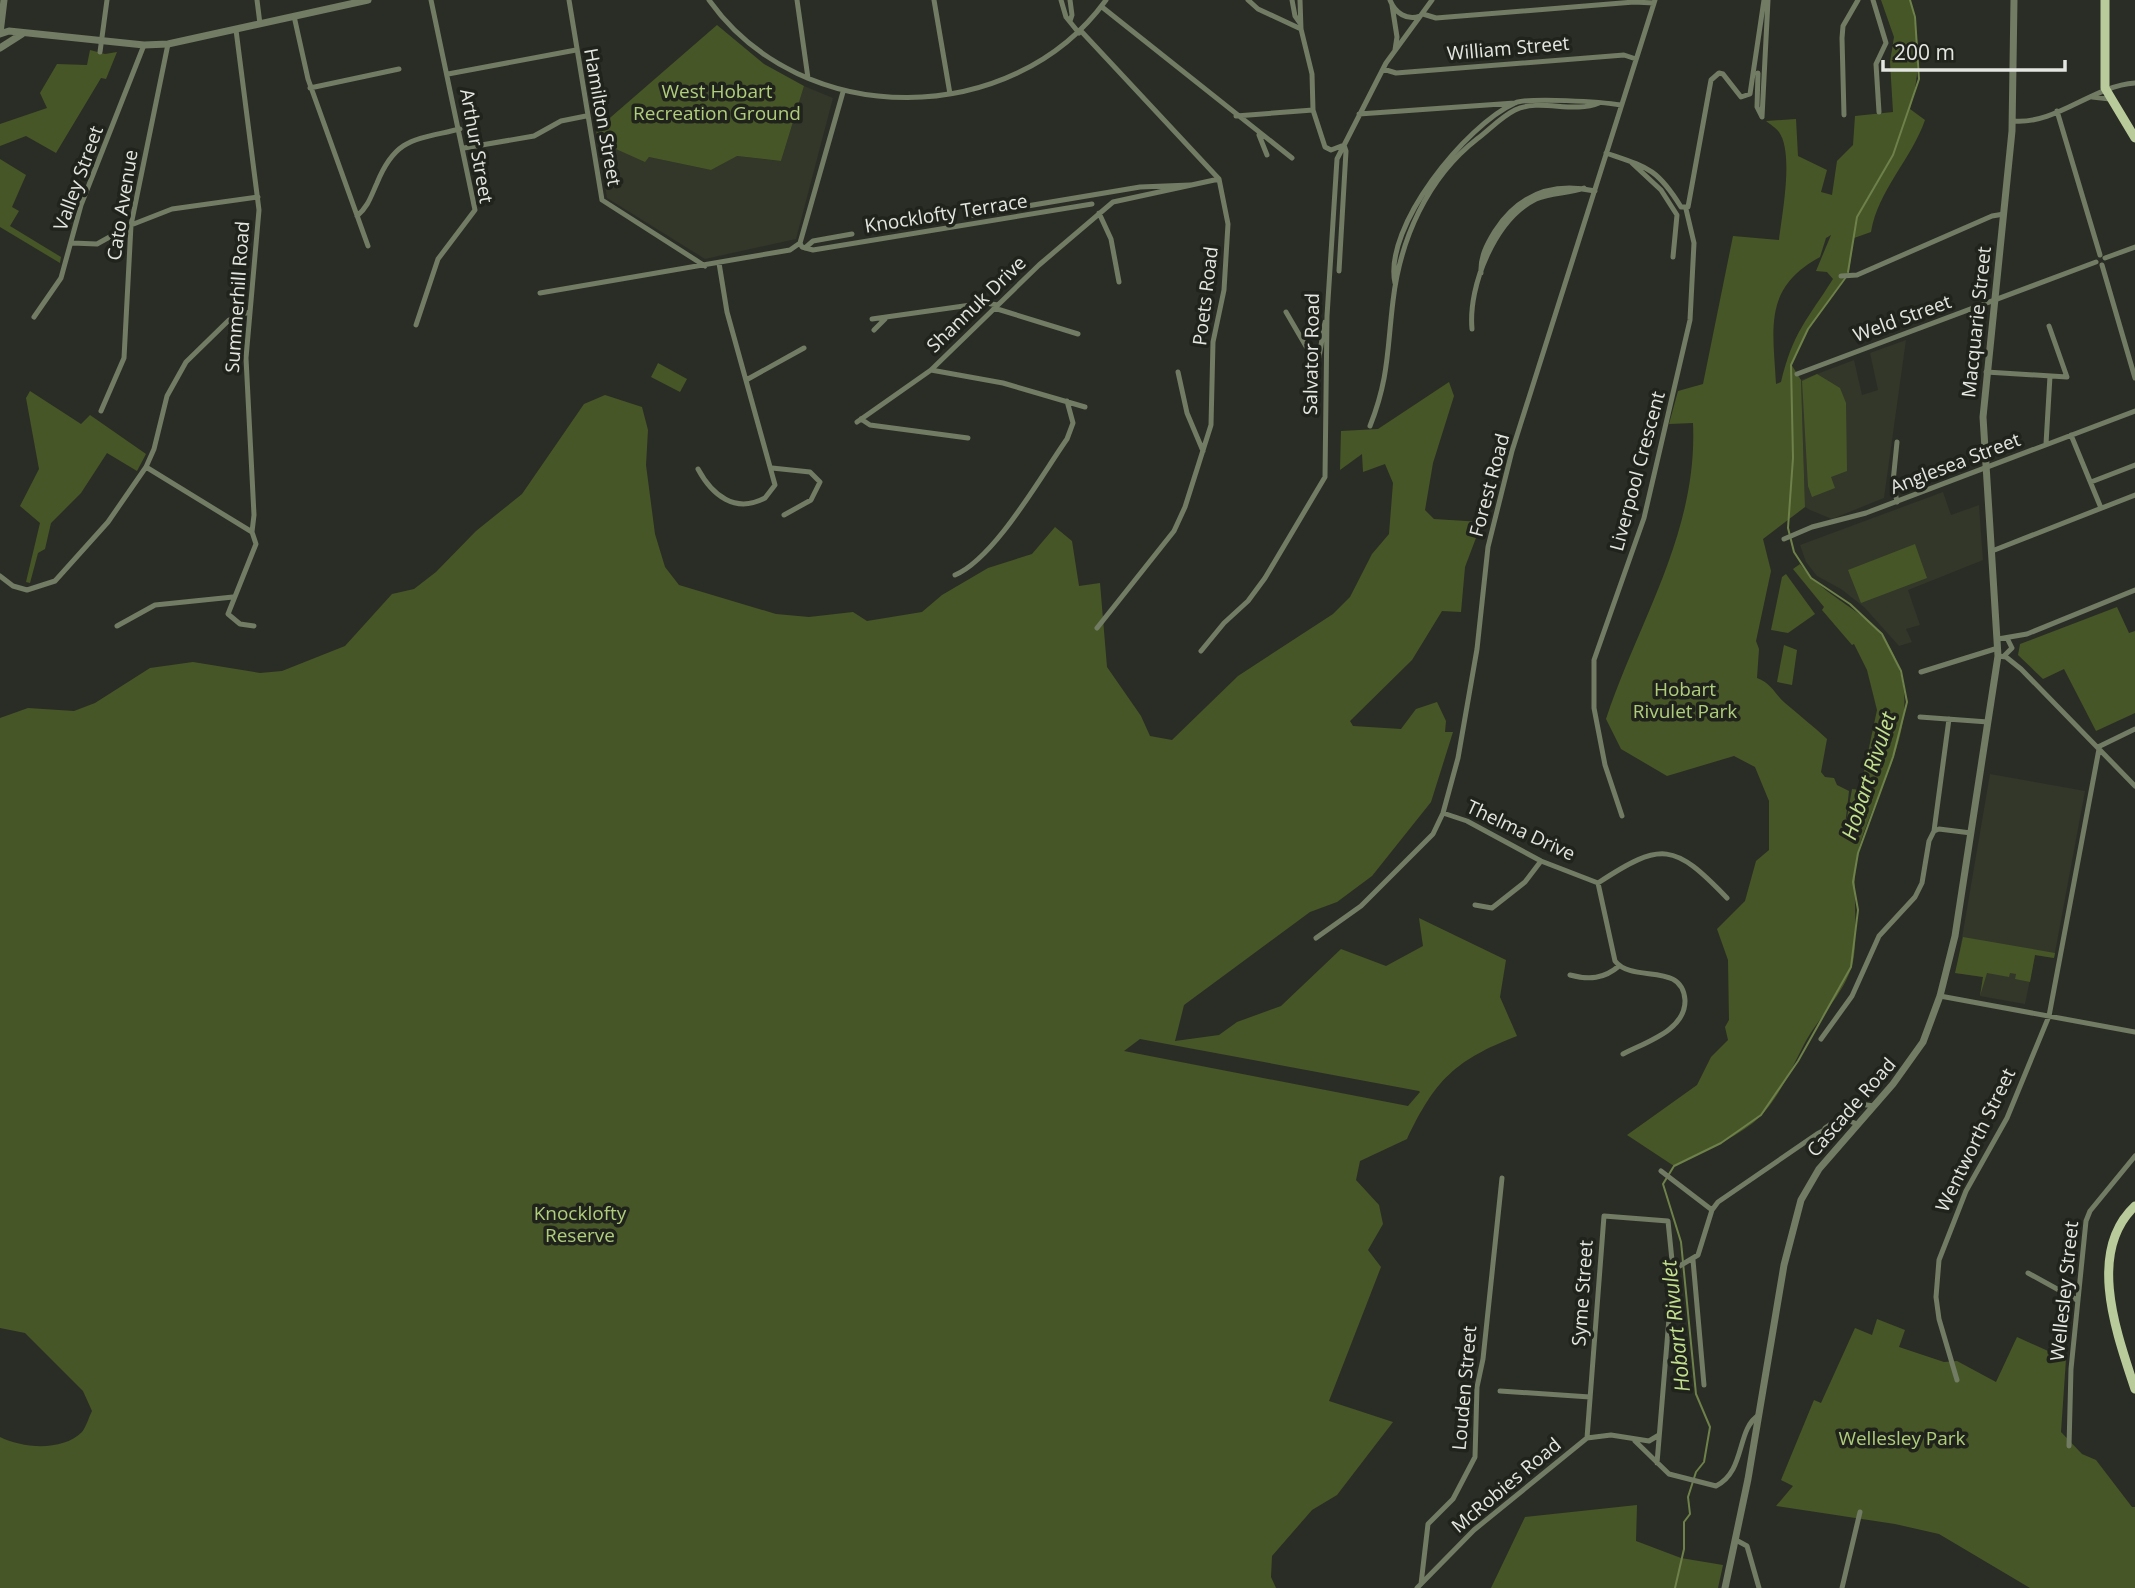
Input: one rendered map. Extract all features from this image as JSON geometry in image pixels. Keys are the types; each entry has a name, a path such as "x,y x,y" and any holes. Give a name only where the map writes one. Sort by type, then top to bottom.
{"main road":[{"path":"2105,0 2105,88 2135,138"},
{"path":"2135,1206 2113,1233 2108,1263 2119,1333 2135,1389"}],"street":[{"path":"0,34 4,0"},
{"path":"100,52 107,0"},
{"path":"257,0 260,24"},
{"path":"0,34 9,31 144,45 168,44 368,0"},
{"name":"Arthur Street","path":"416,325 438,259 475,211 431,0"},
{"name":"Hamilton Street","path":"569,0 586,116 602,200 705,266"},
{"path":"709,0 727,22 758,49 808,78 843,92 902,99 950,94 985,85 1021,71 1080,32 1106,0"},
{"path":"797,0 808,78"},
{"path":"936,0 950,94"},
{"path":"1061,0 1070,21 1219,179"},
{"path":"1070,0 1070,21"},
{"path":"1248,0 1258,9 1301,26"},
{"path":"1292,0 1295,16 1301,26"},
{"path":"1300,0 1301,26 1312,74 1313,110 1325,147 1331,149 1344,145 1383,69 1432,0"},
{"path":"1766,0 1762,117 1757,107 1758,51 1766,0"},
{"path":"1844,116 1843,26 1858,0"},
{"path":"1873,0 1886,43 1876,64 1878,112"},
{"name":"Macquarie Street","path":"2000,653 1983,417 2013,121 2014,0"},
{"path":"1391,2 1408,18 1423,14 1436,18 1654,2"},
{"path":"1391,2 1397,37 1394,53"},
{"name":"Forest Road","path":"1316,938 1361,906 1433,834 1444,813 1462,733 1480,628 1488,547 1497,508 1512,451 1654,2"},
{"path":"1101,7 1292,159"},
{"path":"294,16 310,88 368,246"},
{"name":"Summerhill Road","path":"233,597 254,552 256,538 252,532 254,515 246,358 257,197 236,30"},
{"path":"0,34 12,37"},
{"path":"0,48 12,37 22,34"},
{"name":"Cato Avenue","path":"101,411 124,358 131,225 168,44"},
{"name":"Valley Street","path":"34,317 61,278 81,205 144,45"},
{"path":"448,74 576,50"},
{"name":"Liverpool Crescent","path":"1622,816 1605,765 1594,708 1594,660 1644,518 1690,320 1695,259 1686,209 1711,80 1719,73 1723,74 1741,97 1750,94 1758,51"},
{"name":"William Street","path":"1383,69 1396,73 1624,55 1636,59"},
{"path":"310,88 399,69"},
{"path":"2013,121 2029,122 2105,88 2135,83"},
{"path":"540,293 790,250 800,243 843,92"},
{"path":"2088,97 2110,99"},
{"path":"1359,114 1515,103 1621,104"},
{"path":"1396,286 1394,276 1399,248 1422,192 1463,143 1515,103"},
{"path":"1370,426 1386,379 1396,286 1404,248 1422,205 1437,181 1470,145 1518,109 1599,103"},
{"path":"1236,116 1313,110"},
{"path":"2057,111 2135,378"},
{"path":"464,148 534,136 561,121 586,116"},
{"path":"357,216 366,208 391,155 411,141 460,130"},
{"path":"1255,130 1265,144 1267,155"},
{"name":"Salvator Road","path":"1339,271 1346,151 1344,145"},
{"name":"Salvator Road","path":"1201,651 1224,623 1248,601 1265,578 1325,477 1326,316 1337,159 1344,145"},
{"path":"1606,153 1641,163 1653,171 1686,209"},
{"path":"1630,161 1661,190 1676,215 1673,257"},
{"name":"Knocklofty Terrace","path":"1113,202 1219,179"},
{"name":"Poets Road","path":"1097,628 1174,531 1185,508 1203,451 1214,405 1213,342 1226,262 1228,224 1219,179"},
{"name":"Knocklofty Terrace","path":"968,216 1140,187 1182,183 1193,186"},
{"path":"1472,329 1471,298 1481,272 1495,242 1518,211 1544,196 1584,188 1595,191"},
{"path":"72,243 97,244 131,225 185,206 257,197"},
{"name":"Shannuk Drive","path":"968,438 870,425 859,421 931,370 996,307 1113,202"},
{"name":"Knocklofty Terrace","path":"804,248 813,250 1092,204"},
{"path":"1099,213 1111,239 1119,282"},
{"path":"1841,276 1853,276 1992,215 2004,214"},
{"name":"Knocklofty Terrace","path":"804,248 813,241 852,234"},
{"path":"800,243 804,248"},
{"name":"Weld Street","path":"1797,373 2135,247"},
{"path":"698,469 719,496 746,504 770,495 775,485 748,379 727,312 719,263"},
{"path":"872,319 985,303 1078,334"},
{"path":"0,576 13,586 27,590 42,588 55,581 108,522 146,467 154,449 167,396 186,362 229,320 249,312"},
{"path":"1286,312 1315,360 1319,357 1326,316"},
{"path":"874,330 885,319"},
{"path":"1986,372 2067,377 2049,326"},
{"path":"748,379 804,348"},
{"path":"931,370 1003,383 1085,407"},
{"path":"1178,372 1187,413 1203,451"},
{"path":"2046,444 2050,376"},
{"path":"955,575 965,570 1001,536 1071,432 1072,416 1067,401"},
{"name":"Anglesea Street","path":"1784,539 1800,532 1842,522 2135,411"},
{"path":"2071,435 2101,508"},
{"path":"1896,502 1893,482 1897,442"},
{"path":"2091,482 2135,465"},
{"path":"146,467 252,532"},
{"path":"772,468 810,472 820,482 811,500 784,515"},
{"path":"1992,551 2135,495"},
{"path":"1998,639 2027,634 2135,590"},
{"path":"117,626 155,605 233,597 228,614 232,620 254,626"},
{"path":"1921,672 2012,649 2027,634"},
{"path":"2007,638 2021,669"},
{"path":"2000,653 2021,669 2135,786"},
{"name":"Cascade Road","path":"1725,1588 1736,1541 1784,1265 1801,1200 1818,1169 1874,1106 1916,1053 1940,996 1955,936 2000,653"},
{"path":"1920,717 1988,722"},
{"path":"1821,1039 1852,996 1880,936 1915,897 1922,883 1929,841 1934,831 1949,719"},
{"path":"2098,748 2135,729"},
{"name":"Wentworth Street","path":"1957,1380 1938,1320 1936,1297 1939,1260 1962,1200 2007,1118 2049,1016 2098,748"},
{"name":"Thelma Drive","path":"1444,813 1479,826 1541,860 1598,883"},
{"path":"1934,831 1939,829 1971,833"},
{"path":"1619,966 1614,956 1598,883 1646,856 1669,853 1690,862 1727,898"},
{"path":"1475,905 1492,908 1525,882 1541,860"},
{"path":"1570,975 1582,978 1604,976 1619,966 1670,977 1681,987 1685,998 1684,1012 1678,1023 1623,1054"},
{"path":"1940,996 2135,1032"},
{"path":"1657,1463 1676,1268 1693,1260 1701,1250 1712,1210 1718,1202 1860,1104 1874,1106"},
{"path":"1817,1134 1845,1119 1857,1124"},
{"name":"Wellesley Street","path":"2069,1446 2077,1300 2086,1221 2090,1211 2135,1156"},
{"path":"1663,1173 1712,1210"},
{"name":"Louden Street","path":"1419,1586 1428,1524 1453,1499 1475,1457 1477,1387 1483,1359 1502,1178"},
{"name":"Syme Street","path":"1587,1438 1604,1216 1669,1222 1676,1268"},
{"path":"1693,1260 1704,1385"},
{"path":"2028,1273 2077,1300"},
{"path":"1500,1391 1590,1397"},
{"path":"1629,1439 1640,1445 1669,1474 1716,1486 1727,1478 1737,1462 1751,1423 1759,1415"},
{"name":"McRobies Road","path":"1419,1586 1474,1530 1587,1438 1611,1435 1649,1441 1660,1433"},
{"path":"1842,1588 1860,1512"},
{"path":"1736,1541 1747,1546 1759,1588"}],"shaded area":[{"path":"804,86 833,98 796,239 705,259 607,198 598,141 645,161 649,157 711,170 736,156 781,161"},
{"path":"1906,340 1884,498 1832,519 1810,510 1805,507 1801,380 1854,360 1862,395 1878,390 1870,353"},
{"path":"1943,492 1951,515 1979,505 1983,560 1908,590 1920,625 1906,629 1912,642 1899,646 1864,607 1841,589 1817,576 1806,562 1800,545"},
{"path":"1990,774 2085,791 2054,958 2035,955 2025,1004 1980,996 1983,977 1956,973"}],"green space":[{"name":"Hobart Rivulet Park","path":"1881,0 1910,0 1918,55 1910,109 1925,120 1880,202 1871,232 1854,238 1849,271 1808,329 1791,364 1801,380 1805,507 1763,539 1771,571 1756,641 1759,649 1757,678 1769,685 1785,703 1827,739 1821,772 1825,777 1834,778 1837,785 1849,791 1844,835 1852,789 1860,790 1877,710 1867,670 1854,644 1852,645 1822,610 1824,607 1793,569 1800,564 1827,591 1870,623 1893,654 1901,675 1904,696 1899,738 1857,855 1854,956 1847,978 1807,1039 1777,1095 1762,1115 1734,1135 1674,1166 1627,1135 1697,1085 1711,1057 1728,1040 1725,1027 1729,1020 1728,960 1717,929 1745,901 1756,861 1769,850 1769,801 1755,767 1734,756 1667,776 1621,749 1606,719 1664,575 1686,501 1692,463 1693,423 1669,424 1678,391 1703,384 1733,236 1779,240 1786,184 1786,154 1779,132 1766,121 1796,119 1798,156 1827,170 1821,192 1832,195 1837,161 1853,145 1855,116 1893,112 1890,62 1894,37","holes":["1831,235 1816,271 1827,272 1833,279 1802,327 1781,382 1776,384 1774,327 1780,296 1802,269 1820,257 1826,238"]},
{"name":"West Hobart Recreation Ground","path":"717,25 764,64 804,86 781,161 737,156 711,170 649,157 645,162 598,141 596,130"},
{"path":"90,50 105,54 117,52 106,79 101,78 56,153 26,136 0,146 0,124 47,108 40,93 57,64 87,65"},
{"path":"0,159 26,175 12,207 19,211 10,226 61,257 60,263 0,227"},
{"path":"658,363 687,379 680,392 651,377"},
{"path":"1817,374 1840,388 1846,403 1847,471 1831,477 1835,488 1812,497 1808,486 1802,381"},
{"name":"Knocklofty Reserve","path":"1449,382 1454,396 1433,463 1425,510 1434,519 1482,522 1465,567 1461,612 1442,611 1412,660 1350,721 1353,726 1401,729 1416,709 1437,702 1446,721 1445,732 1453,732 1431,802 1372,876 1337,902 1310,912 1184,1005 1175,1041 1219,1035 1237,1022 1281,1006 1341,949 1386,966 1423,946 1419,918 1506,960 1500,997 1517,1036 1478,1054 1449,1074 1427,1101 1407,1139 1360,1161 1356,1180 1379,1205 1383,1224 1368,1250 1381,1267 1329,1401 1393,1422 1337,1495 1312,1510 1272,1556 1271,1577 1276,1588 0,1588 0,1437 30,1446 64,1443 82,1432 92,1411 83,1391 25,1333 0,1328 0,718 28,708 74,711 95,703 150,668 193,662 260,673 282,671 345,646 392,594 414,589 436,572 476,531 522,494 584,404 605,395 642,407 648,430 646,465 655,534 665,567 679,585 776,614 809,617 853,612 867,621 922,612 942,595 988,568 1032,554 1055,527 1072,541 1079,586 1100,583 1107,667 1141,716 1150,736 1172,740 1238,676 1333,614 1350,597 1372,554 1389,534 1393,483 1385,464 1363,472 1362,454 1340,470 1341,431 1378,429","holes":["1140,1039 1419,1091 1408,1106 1124,1051"]},
{"path":"30,391 81,424 90,415 146,454 137,471 107,453 81,493 51,523 45,549 38,553 30,583 26,582 40,523 20,506 39,469 26,398"},
{"path":"1915,544 1927,578 1861,603 1848,570"},
{"path":"1786,574 1815,614 1788,633 1771,630 1782,577"},
{"path":"2117,607 2129,633 2135,631 2135,713 2096,731 2064,669 2043,679 2018,655 2020,644"},
{"path":"1784,645 1797,650 1792,685 1777,682"},
{"path":"1963,937 2055,953 2054,958 2035,955 2030,982 2015,979 2016,974 2010,973 2009,977 1987,973 1980,996 1983,977 1955,973"},
{"name":"Wellesley Park","path":"1877,1319 1905,1330 1899,1347 1944,1362 1957,1361 1996,1382 2017,1337 2066,1359 2061,1432 2082,1454 2096,1460 2132,1507 2135,1507 2135,1588 2030,1588 1939,1534 1895,1524 1776,1506 1793,1486 1781,1480 1814,1400 1821,1403 1855,1328 1872,1335"},
{"path":"1637,1505 1636,1541 1681,1558 1723,1565 1718,1588 1491,1588 1525,1517"}],"waterway":[{"name":"Hobart Rivulet","path":"1848,272 1857,217 1893,155 1919,79 1915,17 1910,0"},
{"name":"Hobart Rivulet","path":"1675,1588 1684,1549 1684,1522 1690,1514 1688,1497 1696,1472 1704,1462 1710,1427 1696,1394 1681,1242 1663,1184 1674,1166 1721,1143 1761,1115 1798,1061 1851,967 1858,910 1853,882 1858,853 1893,757 1907,702 1901,671 1882,634 1850,604 1811,578 1794,552 1788,528 1793,458 1791,365 1808,329 1846,277"}]}
